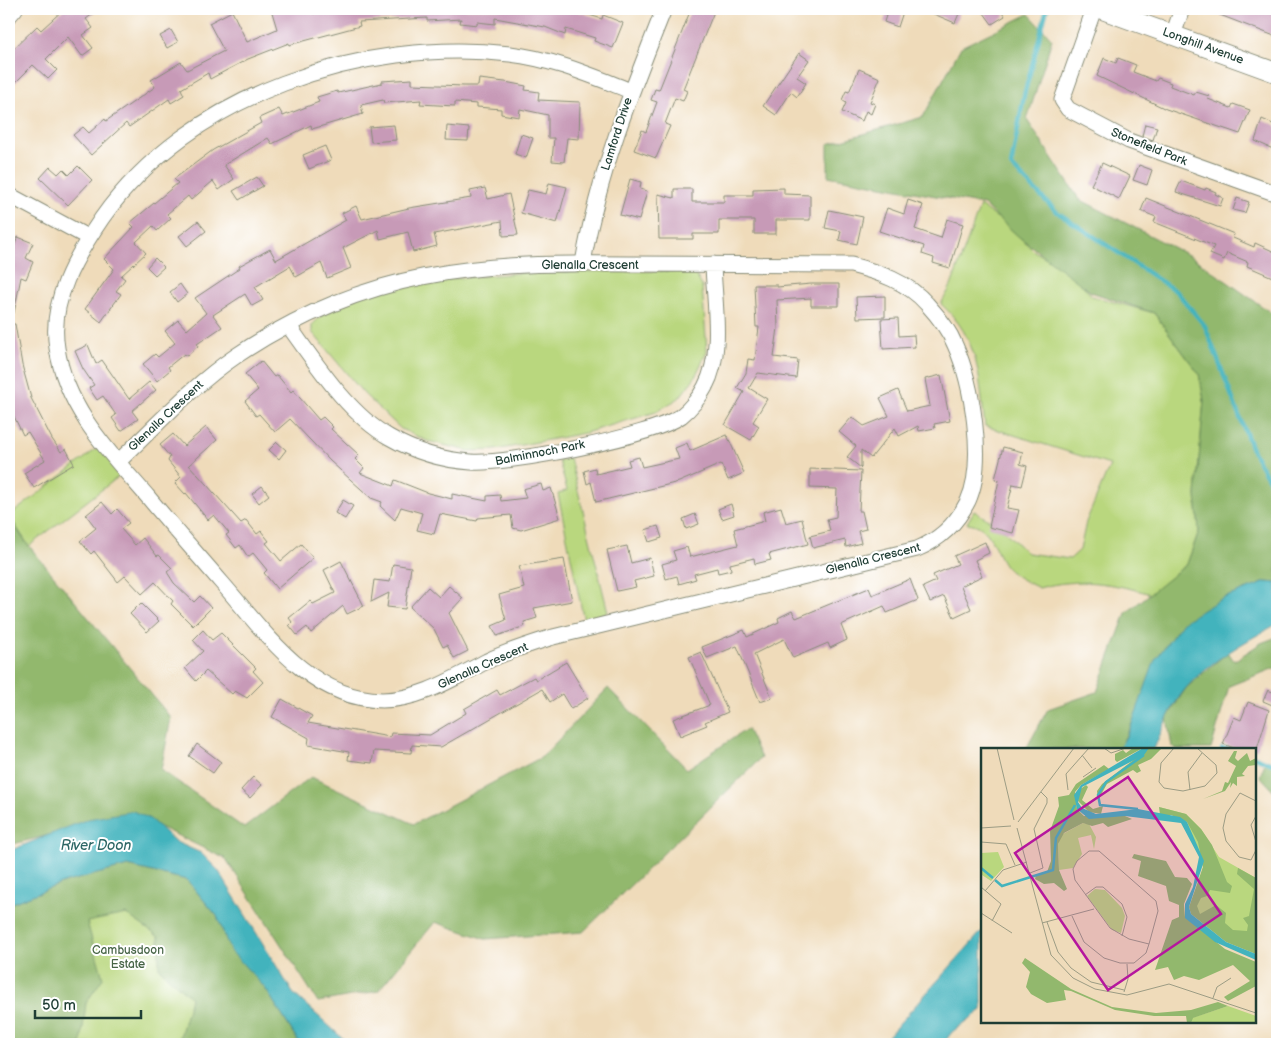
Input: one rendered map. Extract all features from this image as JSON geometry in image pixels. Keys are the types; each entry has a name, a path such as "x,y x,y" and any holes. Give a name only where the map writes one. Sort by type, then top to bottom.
{"street":[{"path":"9,16 15,9"},
{"name":"Lamford Drive","path":"583,263 600,185 631,91 664,9"},
{"name":"Stonefield Park","path":"1094,9 1062,100 1068,109 1129,141 1277,194"},
{"name":"Longhill Avenue","path":"1101,9 1277,73"},
{"path":"1173,35 1182,9"},
{"path":"118,462 88,425 75,404 64,377 56,346 56,311 65,283 89,238 119,194 150,165 192,132 225,112 279,84 368,60 413,52 470,51 514,55 572,68 631,91"},
{"path":"9,195 89,238"},
{"name":"Glenalla Crescent","path":"583,263 713,264 851,265 880,272 908,288 926,302 943,324 962,362 968,387 975,443 976,466 968,500 958,517 945,532 931,543 917,550 553,637 504,654 421,693 398,699 379,700 364,698 335,689 294,663 118,462 206,379 235,357 288,325 349,296 402,280 470,268 583,263"},
{"name":"Balminnoch Park","path":"288,325 341,393 362,416 387,436 415,450 443,459 495,462 630,434 666,424 681,416 705,388 714,366 716,345 713,264"}],"green space":[{"path":"1029,14 1052,39 1027,120 1079,199 1192,257 1273,314 1277,321 1277,583 1266,582 1222,599 1183,623 1120,748 1027,748 1048,709 1097,692 1126,613 1187,564 1199,531 1196,495 1204,400 1199,374 1154,313 1091,292 1019,237 984,205 828,176 828,144 923,117 961,47"},
{"path":"980,206 1005,223 1034,251 1070,271 1092,296 1154,313 1199,374 1204,400 1196,495 1199,531 1187,564 1151,594 1109,584 1081,582 1039,588 1010,571 987,533 982,528 967,523 974,511 999,526 1027,553 1070,559 1080,550 1086,522 1110,465 985,426 979,376 970,345 954,317 941,304 951,286"},
{"path":"690,271 697,277 702,286 707,351 695,377 679,398 656,412 585,433 495,450 469,451 427,441 401,429 364,394 312,332 312,325 321,316 371,289 449,279 531,272"},
{"path":"103,444 126,471 29,546 9,516"},
{"path":"570,458 608,612 584,621 558,494 567,490 559,461"},
{"path":"9,517 25,541 171,718 161,770 244,828 311,777 414,824 542,757 608,688 687,769 747,729 761,758 583,932 485,939 435,922 378,991 318,1002 226,859 133,814 9,845"},
{"path":"1277,637 1277,667 1229,686 1211,748 1172,747 1167,718 1186,688 1228,652 1234,661 1261,643"},
{"path":"1265,763 1277,764 1277,794 1260,776"},
{"name":"Cambusdoon Estate","path":"128,866 265,988 300,1044 9,1044 9,904"},
{"name":"Cambusdoon Estate","path":"128,866 187,880 217,916 230,949 265,988 300,1044 178,1044 191,998 159,968 159,937 126,914 87,922 103,978 86,1003 81,1044 9,1044 9,904 66,882"}],"water":[{"path":"1266,582 1277,583 1277,624 1229,652 1195,678 1176,702 1154,748 1120,748 1130,729 1155,660 1183,622 1221,599"},
{"name":"River Doon","path":"133,811 150,819 176,842 201,853 218,870 293,993 349,1044 300,1044 265,988 230,950 217,916 187,880 128,866 66,882 9,904 9,851 88,819"},
{"path":"981,932 981,1011 952,1032 943,1044 884,1044 889,1035"}],"building":[{"path":"64,9 100,9 86,19 93,28 83,35 93,48 82,56 68,37 46,59 57,70 48,79 33,65 9,89 9,53 37,26 41,30"},
{"path":"271,9 311,9 313,14 331,9 570,9 602,19 603,15 623,23 613,48 594,41 595,38 566,29 565,35 545,27 495,18 495,24 477,22 477,25 460,23 461,19 427,21 427,18 359,22 360,26 289,45 289,43 248,59 210,79 208,73 181,89 184,95 171,103 169,99 129,127 126,123 91,155 73,135 83,127 89,133 105,119 106,121 155,87 151,80 181,62 187,70 224,51 209,23 232,11 247,42 277,29"},
{"path":"691,9 715,9 683,89 687,91 683,101 675,98 665,124 670,126 656,158 634,150 642,130 646,132 657,102 651,100 655,89 659,90"},
{"path":"888,9 904,9 898,27 884,22"},
{"path":"922,9 961,9 955,23"},
{"path":"981,9 1000,9 1005,16 992,24"},
{"path":"1277,9 1277,37 1207,10"},
{"path":"171,30 178,42 167,48 160,36"},
{"path":"799,53 809,60 797,77 806,83 797,97 791,92 776,115 763,106"},
{"path":"1104,58 1116,63 1118,58 1136,65 1133,72 1156,81 1158,78 1171,83 1170,86 1194,95 1196,92 1209,96 1208,99 1231,108 1233,104 1250,110 1240,134 1166,109 1097,76"},
{"path":"859,69 880,78 870,102 875,104 871,114 866,111 862,121 842,112 846,103 842,100 846,91 849,92"},
{"path":"412,79 412,84 464,86 478,86 479,79 505,82 526,86 525,90 539,92 538,100 580,102 579,139 567,138 564,162 552,161 554,138 548,138 548,115 520,109 519,117 501,114 501,109 477,107 477,104 455,102 455,106 420,104 421,100 384,103 383,100 361,105 363,114 312,129 311,125 272,144 268,138 224,165 234,179 219,190 213,181 191,200 188,196 167,214 171,218 157,231 153,226 136,242 146,253 121,276 125,279 116,291 121,294 101,322 85,309 114,269 104,259 134,227 130,223 178,183 174,179 213,150 261,123 259,118 279,109 283,116 319,102 317,97 337,91 338,93 382,83 382,81"},
{"path":"1262,119 1277,126 1277,140 1273,149 1255,141"},
{"path":"1145,124 1157,127 1153,140 1142,136"},
{"path":"394,125 396,140 371,142 369,127"},
{"path":"447,126 469,128 468,141 446,140"},
{"path":"521,134 533,138 526,158 515,154"},
{"path":"325,146 331,160 309,169 303,155"},
{"path":"1102,163 1130,176 1119,199 1091,185"},
{"path":"1139,165 1152,170 1147,185 1133,180"},
{"path":"78,166 92,180 68,205 40,178 50,167 58,174 63,169 69,175"},
{"path":"257,177 263,186 239,200 233,191"},
{"path":"630,179 641,182 640,189 647,191 639,220 620,215"},
{"path":"1181,181 1216,192 1215,194 1223,198 1220,206 1176,192"},
{"path":"549,183 567,187 557,223 521,213 528,190 546,194"},
{"path":"485,188 488,199 509,194 518,235 503,236 502,221 434,234 437,246 413,252 408,232 380,239 378,230 343,248 351,268 327,278 321,263 296,277 290,266 255,287 263,300 252,306 245,294 213,315 222,327 197,344 198,346 187,356 184,354 168,367 170,370 157,381 143,364 155,354 158,357 175,343 165,331 178,320 187,330 206,313 195,298 240,268 239,266 270,249 276,260 346,220 342,213 356,206 362,219 409,208 471,198 470,191"},
{"path":"784,188 784,194 810,195 810,220 776,220 776,234 754,234 754,220 719,220 719,234 693,234 693,239 659,239 658,194 674,198 674,189 692,189 692,202 724,202 724,195 753,195 753,189"},
{"path":"1146,198 1234,234 1233,238 1254,247 1255,243 1277,253 1277,279 1247,266 1248,262 1227,253 1224,260 1210,254 1214,246 1154,222 1156,217 1141,211"},
{"path":"1237,198 1249,202 1245,213 1233,210"},
{"path":"908,200 923,205 915,229 941,238 947,219 963,224 950,268 933,263 934,258 922,254 924,246 879,231 887,208 904,214"},
{"path":"829,210 863,217 857,244 839,240 841,231 825,228"},
{"path":"198,221 206,231 187,246 179,236"},
{"path":"18,237 33,243 26,258 33,262 26,279 21,277 14,313 9,313 9,249 12,251"},
{"path":"155,258 164,267 155,275 147,267"},
{"path":"180,284 187,294 177,302 170,292"},
{"path":"839,284 839,306 811,306 811,298 777,300 778,328 774,357 798,360 796,378 758,373 749,388 767,399 753,422 759,426 751,440 725,425 744,392 737,388 746,373 748,359 755,360 759,327 756,327 754,285 777,285 777,287"},
{"path":"885,296 885,317 857,318 856,297"},
{"path":"898,318 899,336 914,335 915,347 883,349 881,319"},
{"path":"9,324 15,324 22,365 31,398 52,439 61,452 66,449 74,464 34,488 24,473 45,460 28,432 23,435 9,406 9,394 11,393 9,383"},
{"path":"88,345 96,364 102,360 129,399 149,382 156,390 132,411 138,419 121,431 112,418 116,415 103,396 97,400 89,388 94,385 83,369 75,351"},
{"path":"261,361 274,377 277,375 291,392 293,390 319,420 323,417 333,427 331,429 359,455 355,459 364,468 360,473 393,486 395,480 428,493 452,499 452,494 487,501 487,496 500,495 501,501 526,498 523,489 541,484 543,491 551,488 560,518 521,530 513,528 511,515 478,518 477,521 440,514 434,534 417,530 422,513 401,507 395,520 380,506 382,502 371,498 330,461 290,419 275,432 259,414 256,416 245,401 258,390 245,374"},
{"path":"941,375 950,421 934,424 935,428 919,431 918,426 899,436 895,428 871,458 861,450 861,468 847,457 856,446 839,432 852,417 864,426 889,416 880,398 898,390 907,411 930,406 925,379"},
{"path":"206,427 217,440 189,465 241,523 246,520 257,534 261,531 269,541 266,543 281,561 301,544 313,558 277,589 264,573 267,570 253,553 248,557 240,545 236,548 226,535 229,533 214,515 208,520 186,493 175,483 181,477 168,461 170,457 160,445 173,434 184,446"},
{"path":"727,435 744,473 728,480 721,464 679,482 596,502 591,482 587,484 584,471 595,468 596,474 630,466 628,460 639,457 642,467 679,459 675,448 687,443 690,451"},
{"path":"277,442 286,450 279,459 269,450"},
{"path":"1003,447 1023,452 1020,464 1027,466 1022,486 1013,484 1007,508 1019,510 1013,533 989,527 999,480 995,479"},
{"path":"810,469 861,471 859,511 862,511 866,529 858,531 861,543 846,547 845,540 813,548 810,536 830,531 827,519 836,517 837,489 810,488"},
{"path":"262,486 269,495 259,503 252,494"},
{"path":"343,500 353,506 345,519 335,513"},
{"path":"102,502 112,514 117,509 129,523 121,529 135,545 143,538 157,556 159,555 172,568 167,572 174,583 194,602 200,596 211,608 193,626 171,604 173,601 155,582 142,594 125,576 118,582 94,551 91,554 80,541 96,528 86,515"},
{"path":"731,504 734,515 722,519 718,509"},
{"path":"781,507 786,523 802,519 808,544 769,554 771,560 755,564 754,558 730,564 731,570 718,573 717,568 694,574 696,579 679,584 677,576 666,579 662,564 676,560 673,551 687,547 690,557 738,545 734,529 765,521 763,512"},
{"path":"695,514 699,524 686,529 683,519"},
{"path":"658,526 662,538 649,542 645,530"},
{"path":"985,542 989,553 975,560 982,576 961,586 971,609 954,617 944,596 930,602 923,587 936,581 933,575 958,564 954,556"},
{"path":"627,546 631,563 650,558 654,576 634,581 636,587 617,591 607,550"},
{"path":"564,559 572,601 534,608 537,618 524,622 525,626 497,636 492,626 506,620 499,595 524,588 519,566"},
{"path":"341,561 364,606 347,614 343,606 311,633 307,627 297,635 289,625 292,622 289,618 310,601 313,604 335,593 324,570"},
{"path":"393,564 411,567 405,609 387,607 389,593 371,602 374,580 390,582"},
{"path":"910,579 918,600 887,613 884,606 841,625 847,640 830,648 828,643 793,658 784,639 754,654 772,698 760,702 737,646 707,658 702,647 744,630 747,637 779,622 778,618 792,611 796,618 869,588 872,595"},
{"path":"449,586 463,598 449,613 468,651 454,658 447,645 443,647 434,629 410,607 428,587 439,597"},
{"path":"141,603 159,621 147,632 130,614"},
{"path":"203,630 212,640 221,633 256,668 253,671 263,682 247,698 235,691 232,694 206,671 196,681 185,668 203,651 193,640"},
{"path":"701,652 728,712 705,722 707,725 680,736 673,719 710,705 689,657"},
{"path":"566,662 588,698 571,709 562,694 550,702 542,689 441,747 412,745 411,753 374,751 372,763 348,760 349,752 308,745 309,738 272,717 282,699 312,716 308,723 390,737 391,733 430,735 466,713 464,709 497,690 500,695 534,677 536,680"},
{"path":"1268,690 1277,694 1277,707 1263,701"},
{"path":"1248,702 1269,710 1257,749 1234,748 1223,744 1234,717 1241,720"},
{"path":"197,744 221,762 213,773 189,756"},
{"path":"253,777 262,785 250,798 241,790"}],"waterway":[{"path":"1047,9 1024,95 1011,166 1057,212 1177,292 1205,326 1253,452 1277,494"},
{"path":"1256,757 1277,766"}]}
